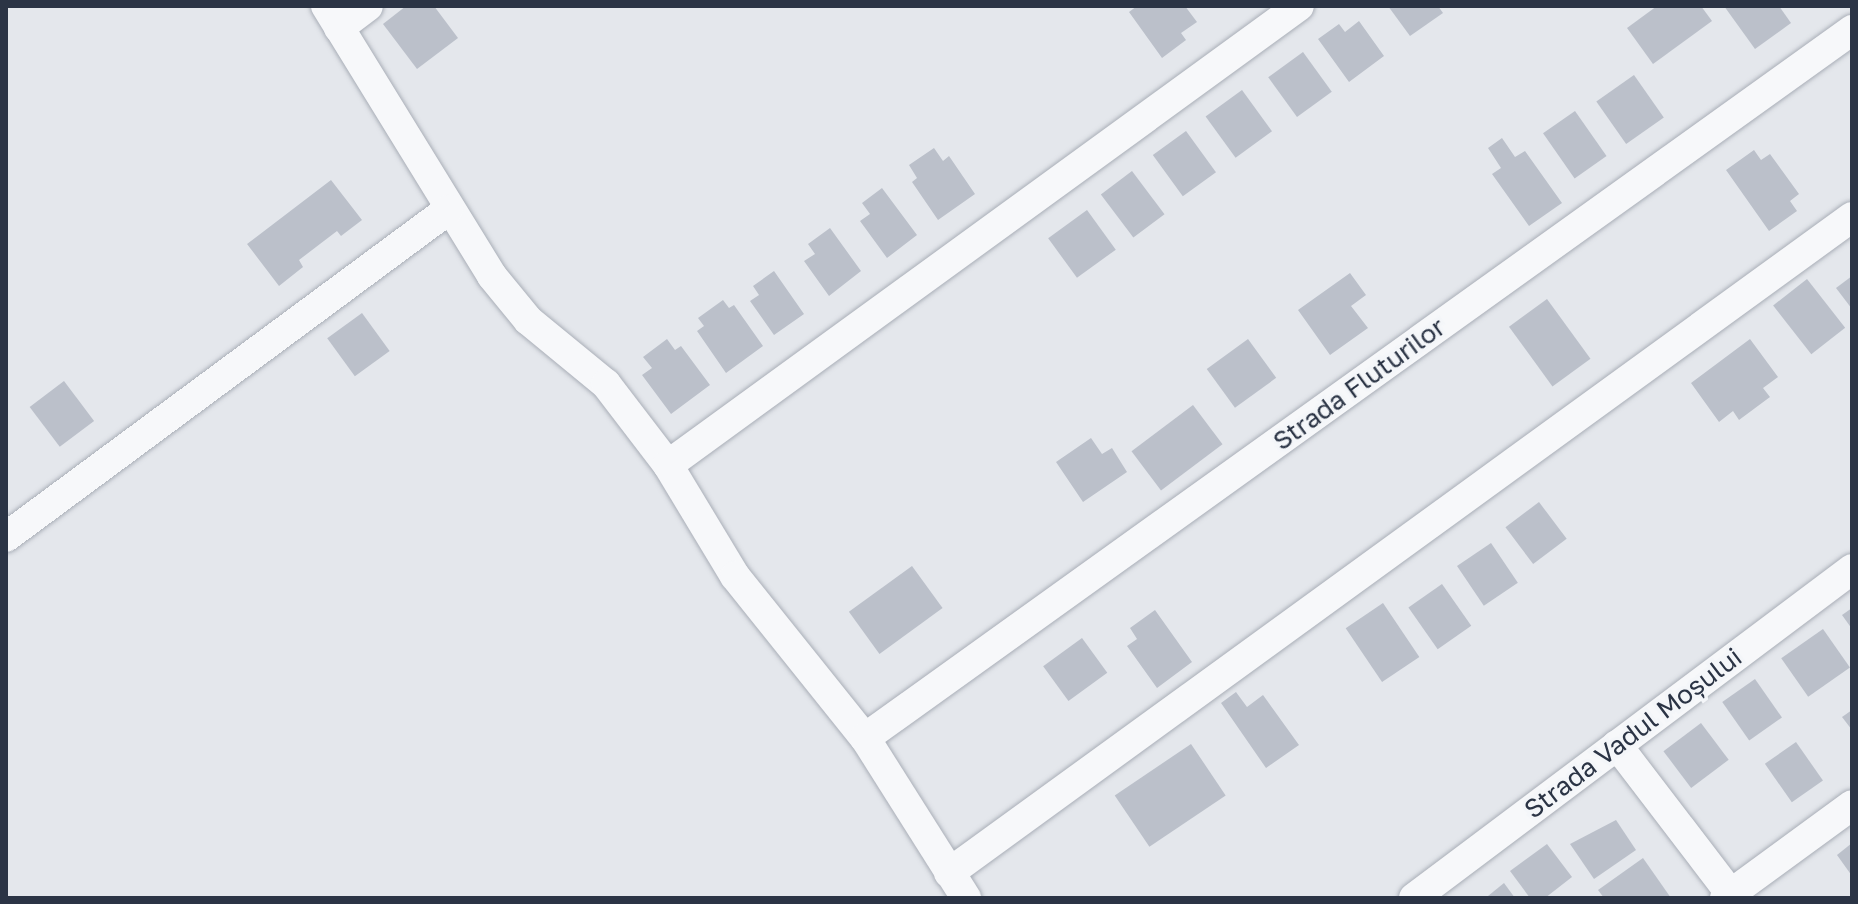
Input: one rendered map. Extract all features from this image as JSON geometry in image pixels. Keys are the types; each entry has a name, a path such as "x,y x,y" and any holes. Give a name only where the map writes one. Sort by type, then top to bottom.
{"street":[{"path":"368,6 332,17 448,210 528,320 606,384 668,465 759,610 865,738 966,898"},
{"path":"668,465 1299,6"},
{"name":"Strada Fluturilor","path":"865,738 1852,30"},
{"path":"6,537 448,210"},
{"path":"949,873 1852,217"},
{"name":"Strada Vadul Moșului","path":"1414,898 1852,569"},
{"path":"1617,745 1730,897 1852,805"}],"building":[{"path":"406,6 434,6 458,38 417,69 383,24"},
{"path":"1137,6 1185,6 1197,22 1181,33 1186,40 1162,58 1129,12"},
{"path":"1388,6 1438,6 1443,13 1410,36"},
{"path":"1657,6 1701,6 1712,21 1653,64 1627,28"},
{"path":"1724,6 1779,6 1791,23 1755,49"},
{"path":"1359,21 1384,56 1349,82 1318,39 1339,24 1345,32"},
{"path":"1303,52 1332,92 1297,117 1268,77"},
{"path":"1634,75 1664,118 1626,144 1596,101"},
{"path":"1242,90 1272,131 1236,158 1206,116"},
{"path":"1575,111 1607,156 1575,178 1543,133"},
{"path":"1186,131 1216,172 1183,196 1153,155"},
{"path":"1502,138 1515,157 1525,151 1562,203 1529,226 1492,174 1501,168 1488,148"},
{"path":"934,148 943,161 949,156 975,194 938,220 912,182 917,178 909,165"},
{"path":"1754,150 1761,160 1770,154 1799,194 1790,201 1797,211 1769,231 1726,170"},
{"path":"1132,171 1164,214 1133,238 1101,194"},
{"path":"331,180 362,220 341,236 337,231 299,260 303,267 279,286 247,244"},
{"path":"882,188 917,235 887,258 860,221 870,214 862,203"},
{"path":"1087,210 1116,250 1077,278 1048,238"},
{"path":"830,228 861,271 829,296 804,261 815,254 808,244"},
{"path":"774,271 804,314 774,335 750,301 759,295 753,286"},
{"path":"1350,273 1366,295 1351,306 1368,328 1330,355 1298,310"},
{"path":"1852,276 1852,309 1836,288"},
{"path":"1807,279 1845,328 1811,354 1773,305"},
{"path":"1547,299 1590,359 1552,386 1509,327"},
{"path":"723,300 729,308 734,305 763,346 726,373 697,331 704,326 698,318"},
{"path":"362,313 390,351 355,376 327,338"},
{"path":"667,339 675,350 681,346 710,385 671,414 642,375 652,368 643,357"},
{"path":"1248,339 1276,378 1235,408 1207,369"},
{"path":"1750,339 1778,377 1763,388 1770,397 1739,420 1733,411 1719,422 1691,383"},
{"path":"64,381 94,421 60,447 30,407"},
{"path":"1193,405 1222,444 1161,490 1132,451"},
{"path":"1091,438 1102,454 1112,448 1127,472 1083,502 1056,462"},
{"path":"1539,502 1567,539 1533,564 1505,527"},
{"path":"1491,543 1518,583 1484,606 1457,566"},
{"path":"912,566 943,608 879,654 849,612"},
{"path":"1442,584 1471,626 1438,649 1408,608"},
{"path":"1383,603 1419,657 1382,682 1346,628"},
{"path":"1852,608 1852,629 1842,615"},
{"path":"1155,610 1192,662 1157,688 1127,646 1137,639 1130,628"},
{"path":"1823,629 1850,668 1808,697 1781,658"},
{"path":"1082,638 1107,673 1068,701 1043,666"},
{"path":"1755,679 1782,718 1749,740 1722,702"},
{"path":"1236,692 1247,707 1263,695 1299,745 1266,768 1221,703"},
{"path":"1852,710 1852,730 1842,717"},
{"path":"1701,723 1729,760 1691,788 1663,751"},
{"path":"1796,742 1823,781 1792,802 1765,764"},
{"path":"1191,744 1226,795 1149,847 1115,795"},
{"path":"1616,820 1636,850 1594,879 1570,844"},
{"path":"1852,843 1852,876 1837,855"},
{"path":"1547,844 1572,877 1545,898 1530,898 1510,871"},
{"path":"1643,858 1671,898 1604,898 1598,890"},
{"path":"1504,883 1515,898 1488,896"}]}
